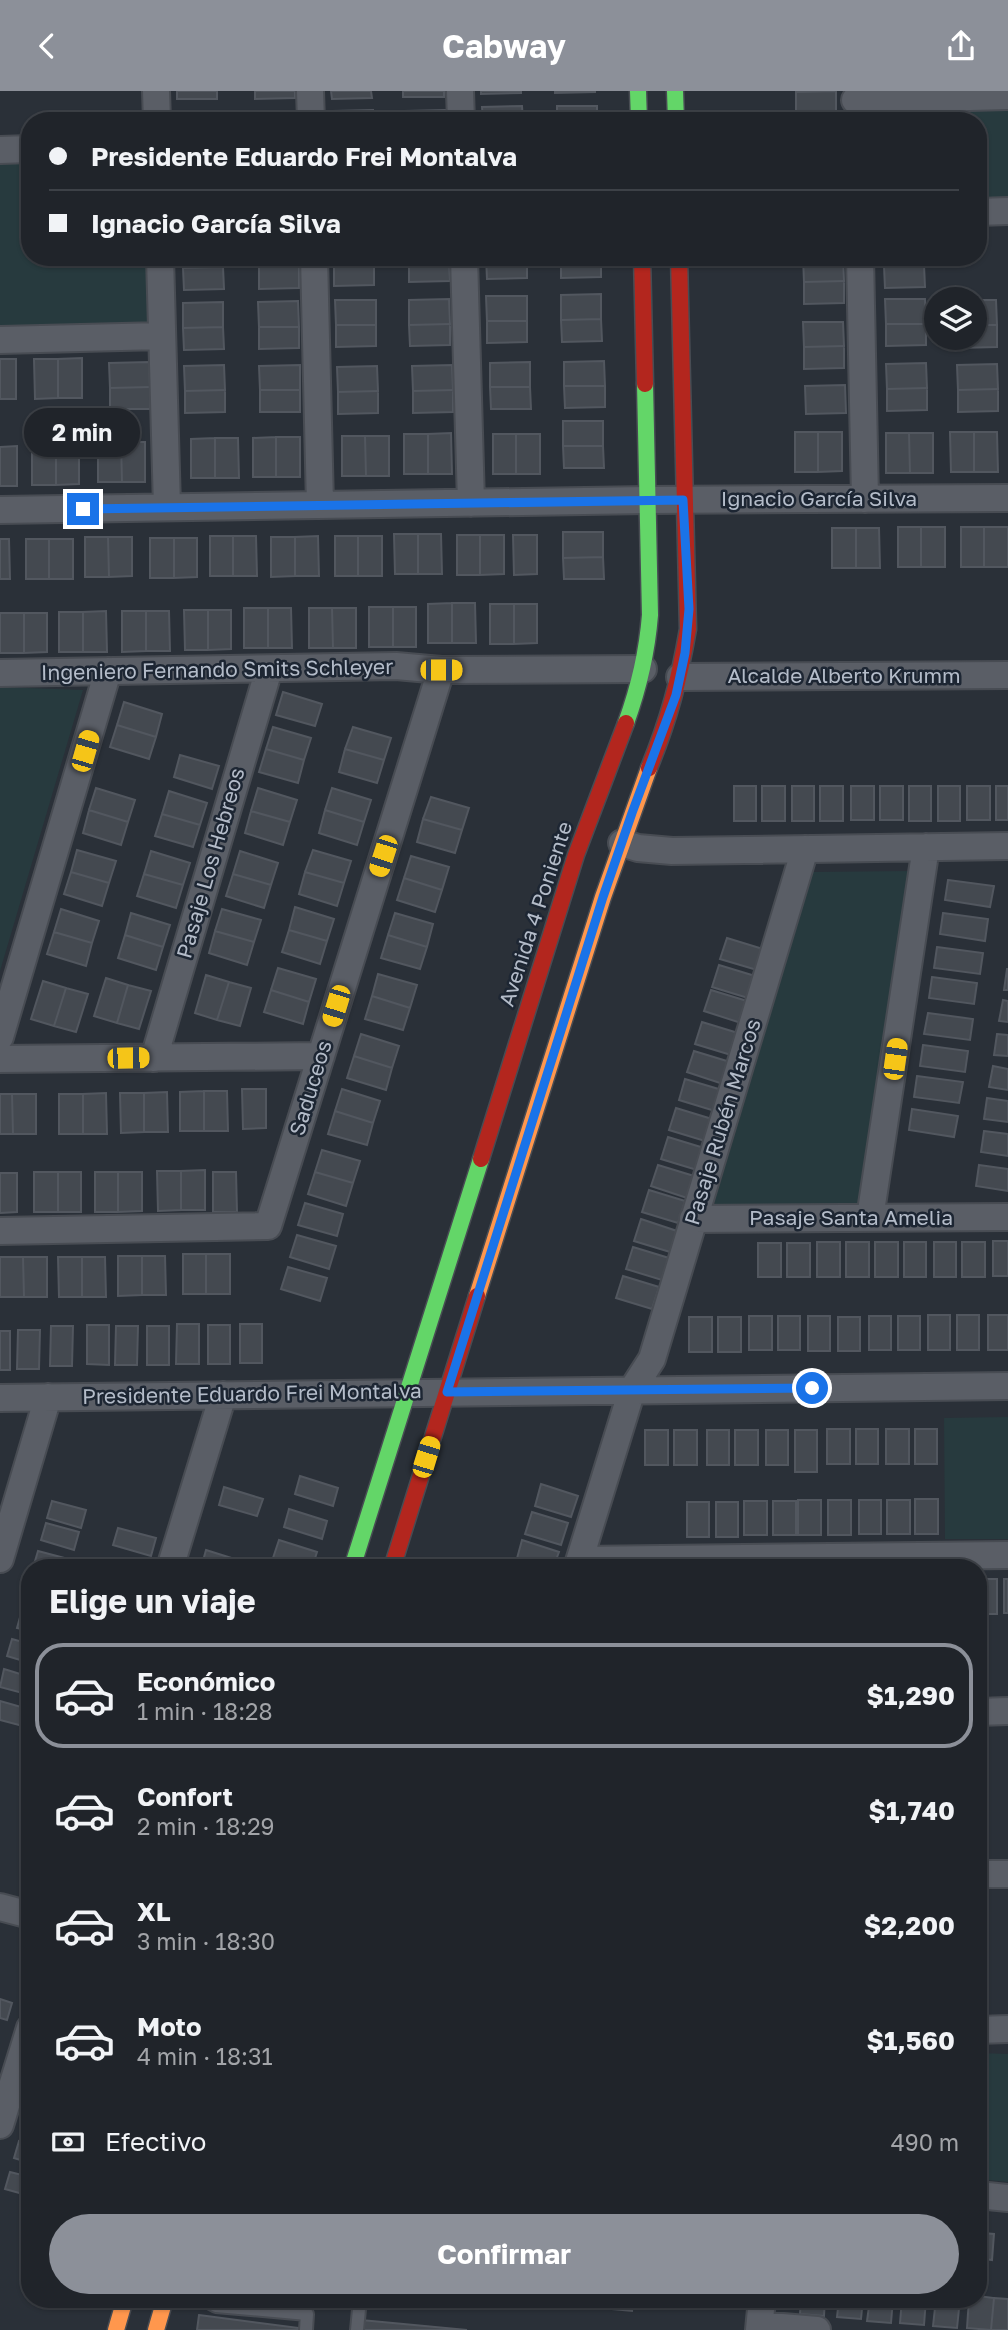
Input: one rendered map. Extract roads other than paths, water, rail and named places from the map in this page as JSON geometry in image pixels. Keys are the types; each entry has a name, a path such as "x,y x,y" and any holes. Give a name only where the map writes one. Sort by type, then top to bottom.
{"street":[{"path":"156,91 157,112"},
{"path":"310,91 311,112"},
{"path":"460,91 461,112"},
{"path":"638,91 639,112"},
{"path":"675,91 676,112"},
{"path":"855,104 1008,96"},
{"path":"0,150 21,149"},
{"path":"987,212 1008,211"},
{"path":"160,266 167,507"},
{"path":"314,266 320,505"},
{"path":"464,266 471,503"},
{"name":"Avenida 4 Poniente","path":"355,1559 576,855 643,670 650,615 642,266"},
{"path":"395,1559 621,843 670,715 681,677 689,609 683,500 679,266"},
{"path":"860,266 865,499"},
{"path":"0,340 162,336"},
{"name":"Ignacio García Silva","path":"0,510 647,500 1008,498"},
{"name":"Ingeniero Fernando Smits Schleyer","path":"0,673 396,667 441,670 643,670"},
{"name":"Pasaje Los Hebreos","path":"154,1058 269,669"},
{"name":"Saduceos","path":"0,1231 268,1226 441,670"},
{"path":"0,1037 108,671"},
{"name":"Alcalde Alberto Krumm","path":"681,677 1008,675"},
{"path":"621,843 638,848 672,851 1008,846"},
{"path":"870,1218 926,848"},
{"name":"Pasaje Rubén Marcos","path":"581,1559 632,1390 652,1359 804,849"},
{"path":"0,1059 321,1056"},
{"name":"Pasaje Santa Amelia","path":"693,1219 1008,1217"},
{"name":"Presidente Eduardo Frei Montalva","path":"0,1398 1008,1386"},
{"path":"173,1559 223,1395"},
{"path":"0,1559 48,1397"},
{"path":"817,1559 1008,1555"},
{"path":"987,1712 1008,1711"},
{"path":"987,1874 1008,1874"},
{"path":"0,1907 21,1913"},
{"path":"987,2030 1008,2029"},
{"path":"0,2125 21,2057"},
{"path":"987,2196 1008,2198"},
{"path":"116,2330 122,2308"},
{"path":"156,2330 162,2308"},
{"path":"760,2318 817,2330"}],"lane":[{"path":"239,2308 307,2314 306,2330"},
{"path":"357,2330 359,2308"}]}
